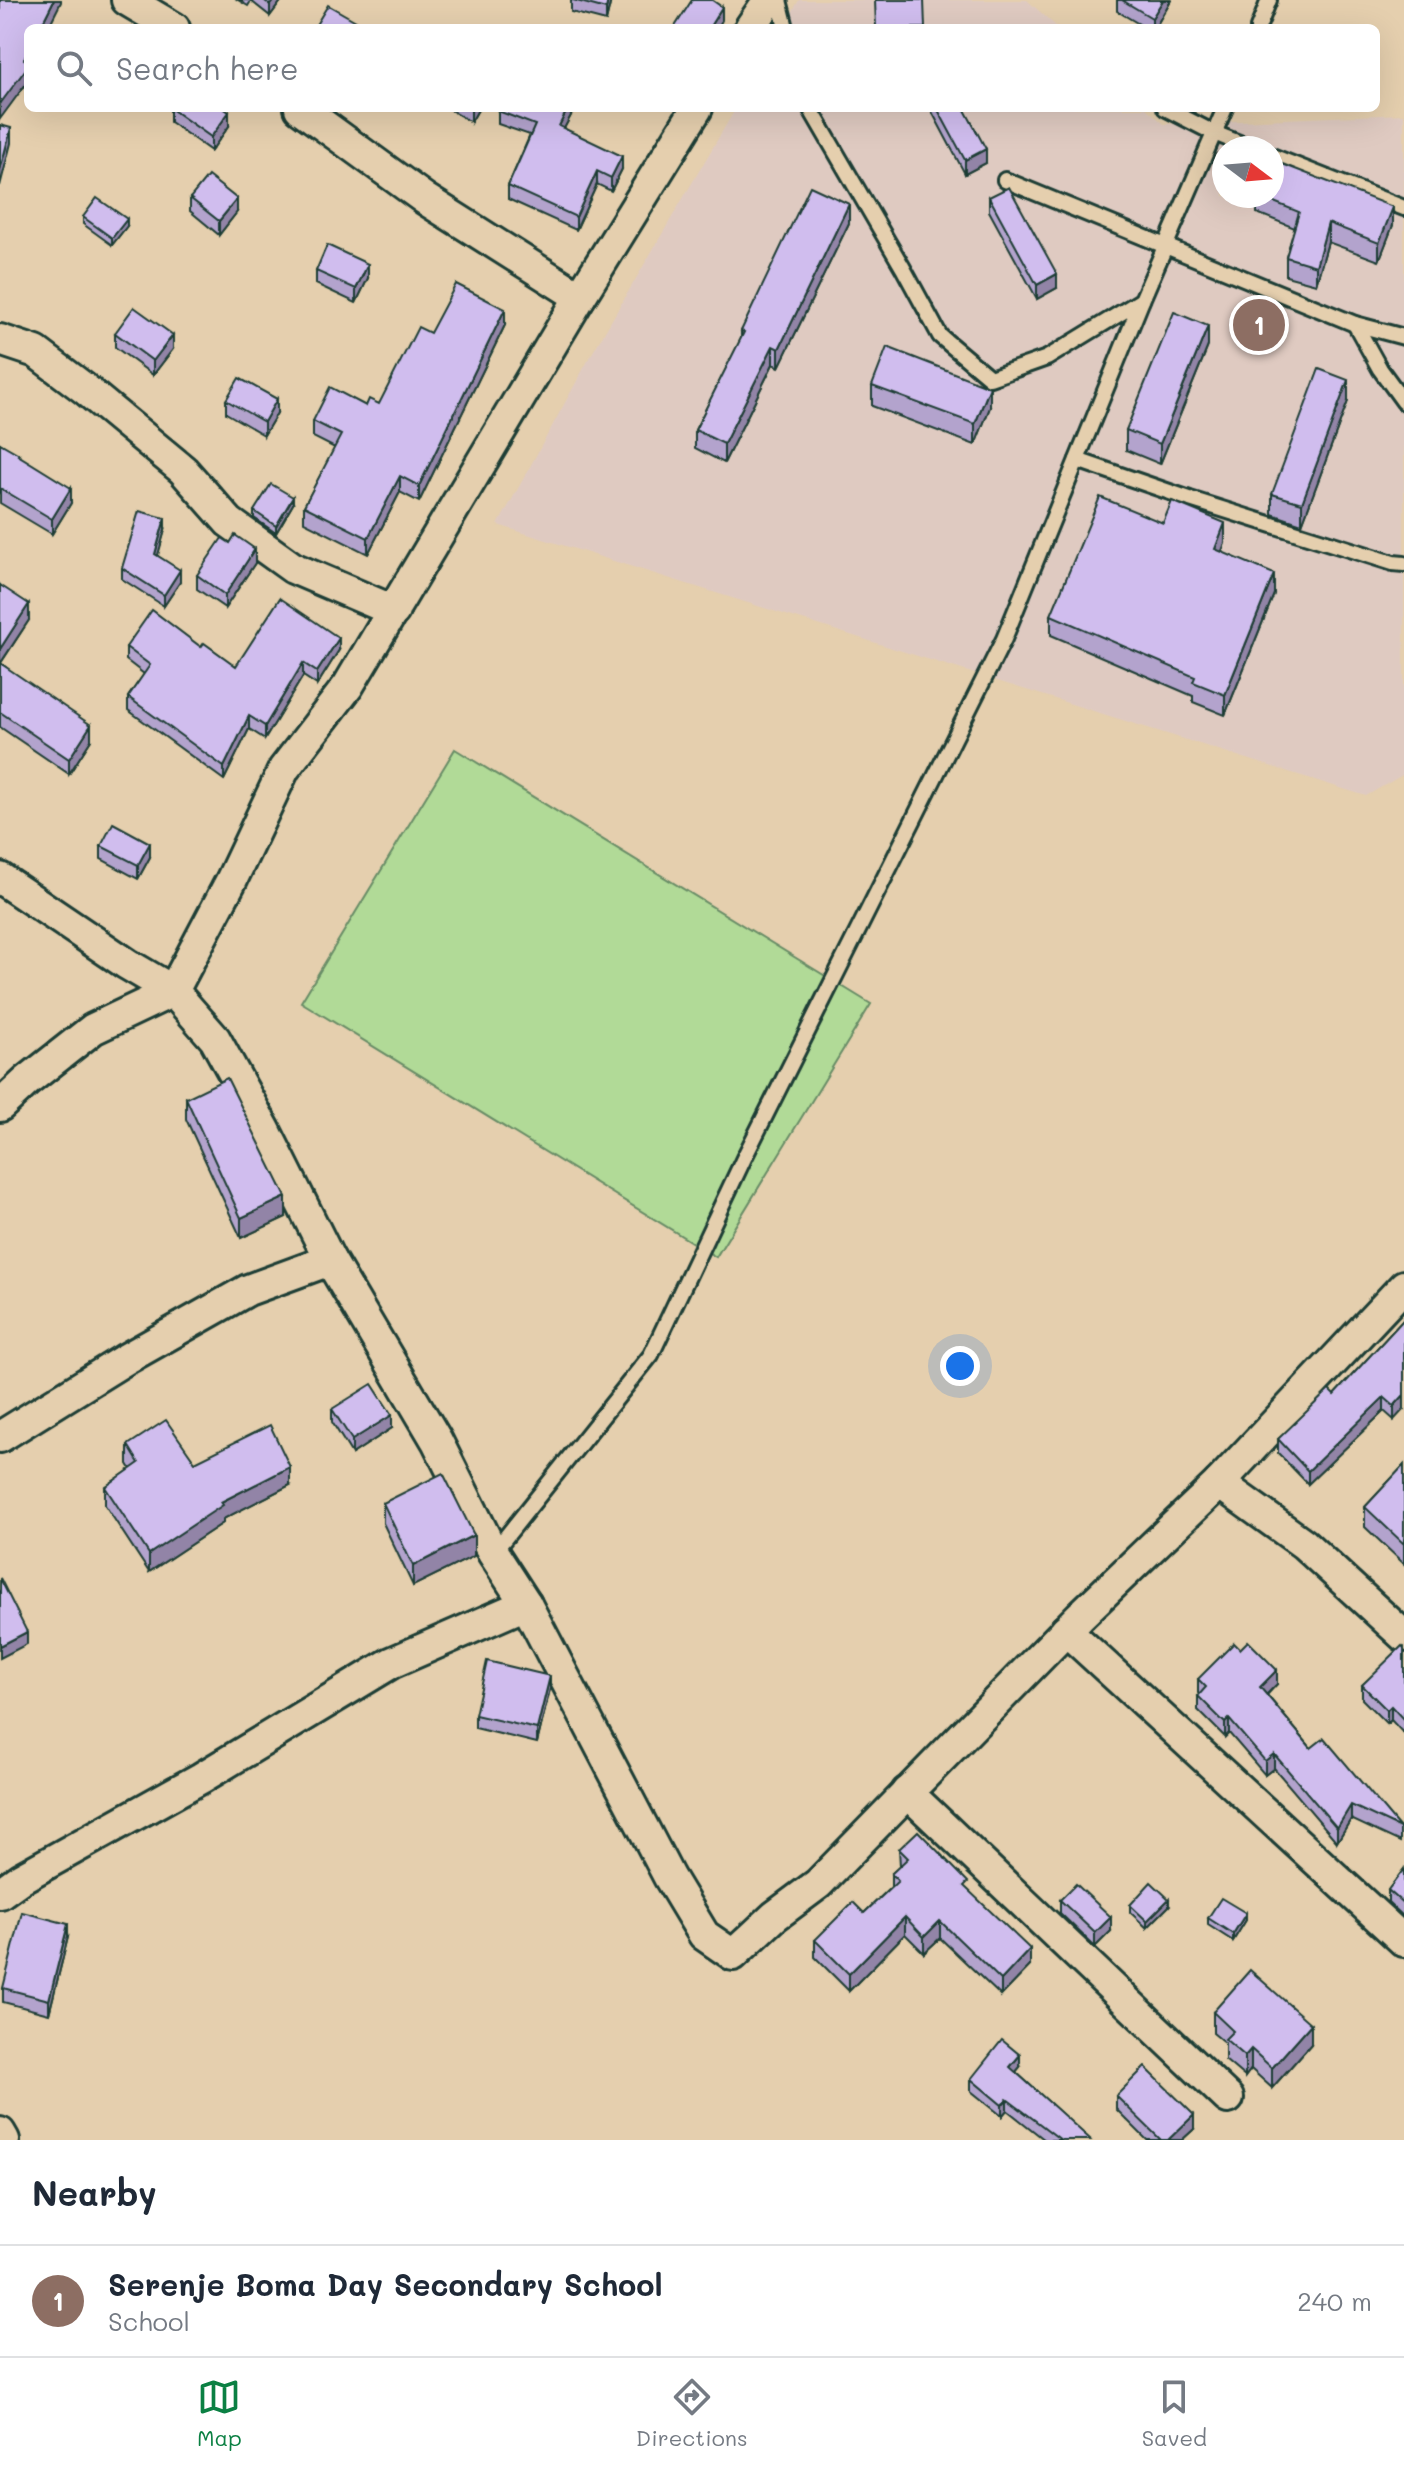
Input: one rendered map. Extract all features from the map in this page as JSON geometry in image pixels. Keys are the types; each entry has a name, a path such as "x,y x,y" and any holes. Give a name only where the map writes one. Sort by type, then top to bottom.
{"street":[{"path":"127,0 167,24"},
{"path":"753,24 769,0"},
{"path":"305,112 425,199 580,297"},
{"path":"0,1106 93,1029 173,991 231,881 284,769 348,686 580,297 695,112"},
{"path":"0,340 36,352 85,389 183,470 229,522 293,568 394,611"},
{"path":"0,878 127,964 173,991 215,1039 330,1260 437,1441 493,1553 526,1604 669,1877 704,1935 733,1955 775,1916 818,1884 1066,1630 1219,1483 1404,1286"},
{"path":"0,1437 124,1360 248,1290 330,1260"},
{"path":"1219,1483 1304,1544 1404,1636"},
{"path":"0,1893 21,1878 201,1778 391,1663 526,1604"},
{"path":"1066,1630 1404,1941"},
{"path":"907,1792 1228,2098"},
{"path":"0,2133 4,2140"}],"lane":[{"path":"779,0 785,24"},
{"path":"1260,24 1269,0"},
{"path":"812,112 940,336 990,378 1047,358 1142,300"},
{"path":"1173,112 1222,136"},
{"path":"493,1553 651,1355 745,1156 1004,639 1142,300 1223,112"},
{"path":"1284,161 1404,208"},
{"path":"1005,180 1355,324 1404,337"},
{"path":"1355,324 1380,369 1404,402"},
{"path":"1077,460 1219,508 1404,564"}],"shaded area":[{"path":"799,0 1027,0 1054,24 785,24"},
{"path":"734,112 1150,112 1164,124 1404,114 1404,774 1366,796 498,525 590,357"}],"green space":[{"path":"455,749 871,1004 716,1257 301,1002"}],"building":[{"path":"0,0 54,0 42,24 24,24 24,71 0,104"},
{"path":"573,0 608,0 606,9"},
{"path":"692,0 712,0 722,7 711,24 677,24"},
{"path":"875,0 924,0 925,24 876,24"},
{"path":"1122,0 1163,0 1152,18"},
{"path":"328,5 361,24 316,24"},
{"path":"176,112 229,112 211,137"},
{"path":"501,112 566,112 559,126 622,156 611,178 597,171 576,217 508,186 535,125"},
{"path":"939,112 966,112 986,149 965,160"},
{"path":"0,125 11,128 0,170"},
{"path":"1284,165 1393,207 1379,243 1328,223 1316,266 1286,257 1299,212 1284,206"},
{"path":"208,176 237,199 219,221 190,198"},
{"path":"810,186 849,204 779,349 773,346 724,444 695,430 744,332 741,331"},
{"path":"1009,187 1057,274 1037,285 989,197"},
{"path":"97,198 127,219 112,238 83,217"},
{"path":"327,245 368,264 356,289 316,271"},
{"path":"456,284 505,309 419,486 400,476 368,538 304,506 341,435 313,421 330,387 366,406 369,399 379,404 418,327 430,333"},
{"path":"134,307 173,335 153,361 115,333"},
{"path":"1174,312 1208,326 1160,444 1126,430"},
{"path":"887,347 990,387 975,424 872,386"},
{"path":"1319,369 1348,380 1302,503 1272,494"},
{"path":"239,378 277,399 264,422 226,400"},
{"path":"0,443 71,488 52,519 0,488"},
{"path":"271,484 293,497 276,526 254,511"},
{"path":"1100,497 1163,523 1172,501 1225,523 1215,549 1274,574 1225,695 1193,682 1195,677 1051,615"},
{"path":"139,511 165,518 155,554 180,570 164,595 122,568"},
{"path":"235,535 255,549 225,595 197,575 222,538 230,543"},
{"path":"0,585 29,604 0,649"},
{"path":"280,598 339,638 317,672 303,663 265,726 249,716 224,767 128,697 150,665 126,647 152,610 201,647 204,643 236,666"},
{"path":"0,663 91,725 69,759 0,712"},
{"path":"113,823 150,843 138,865 101,846"},
{"path":"227,1078 286,1197 241,1218 186,1098"},
{"path":"1403,1320 1404,1395 1394,1406 1384,1397 1308,1471 1278,1439 1329,1390 1334,1395"},
{"path":"372,1384 392,1415 352,1440 332,1409"},
{"path":"166,1420 195,1462 270,1425 290,1467 221,1502 223,1505 149,1554 105,1487 139,1463 128,1445"},
{"path":"1404,1465 1404,1544 1365,1507"},
{"path":"443,1473 474,1535 413,1566 383,1503"},
{"path":"0,1578 27,1632 0,1646"},
{"path":"1248,1641 1277,1670 1260,1687 1311,1748 1324,1738 1400,1828 1351,1805 1337,1828 1274,1754 1265,1761 1229,1719 1225,1723 1198,1696 1206,1687 1198,1679 1234,1643 1240,1649"},
{"path":"1402,1646 1404,1720 1391,1706 1387,1710 1362,1685"},
{"path":"487,1661 550,1676 537,1729 475,1715"},
{"path":"918,1831 968,1882 964,1886 1030,1949 1001,1980 940,1921 924,1937 905,1917 849,1974 815,1940 853,1902 864,1913 898,1881 891,1874 908,1858 899,1849"},
{"path":"1404,1869 1404,1904 1388,1890"},
{"path":"1151,1882 1169,1899 1147,1921 1130,1905"},
{"path":"1076,1884 1111,1917 1095,1933 1060,1900"},
{"path":"1221,1898 1246,1913 1233,1934 1208,1918"},
{"path":"22,1912 68,1924 49,2000 3,1988"},
{"path":"1250,1970 1311,2024 1272,2068 1251,2049 1245,2056 1225,2039 1233,2031 1213,2012"},
{"path":"1002,2040 1020,2055 1010,2067 1089,2140 1061,2140 1007,2099 1002,2105 971,2079"},
{"path":"1145,2067 1194,2115 1168,2140 1161,2140 1116,2096"}],"place":[{"name":"Serenje Boma Day Secondary School","path":"1259,325"}]}
